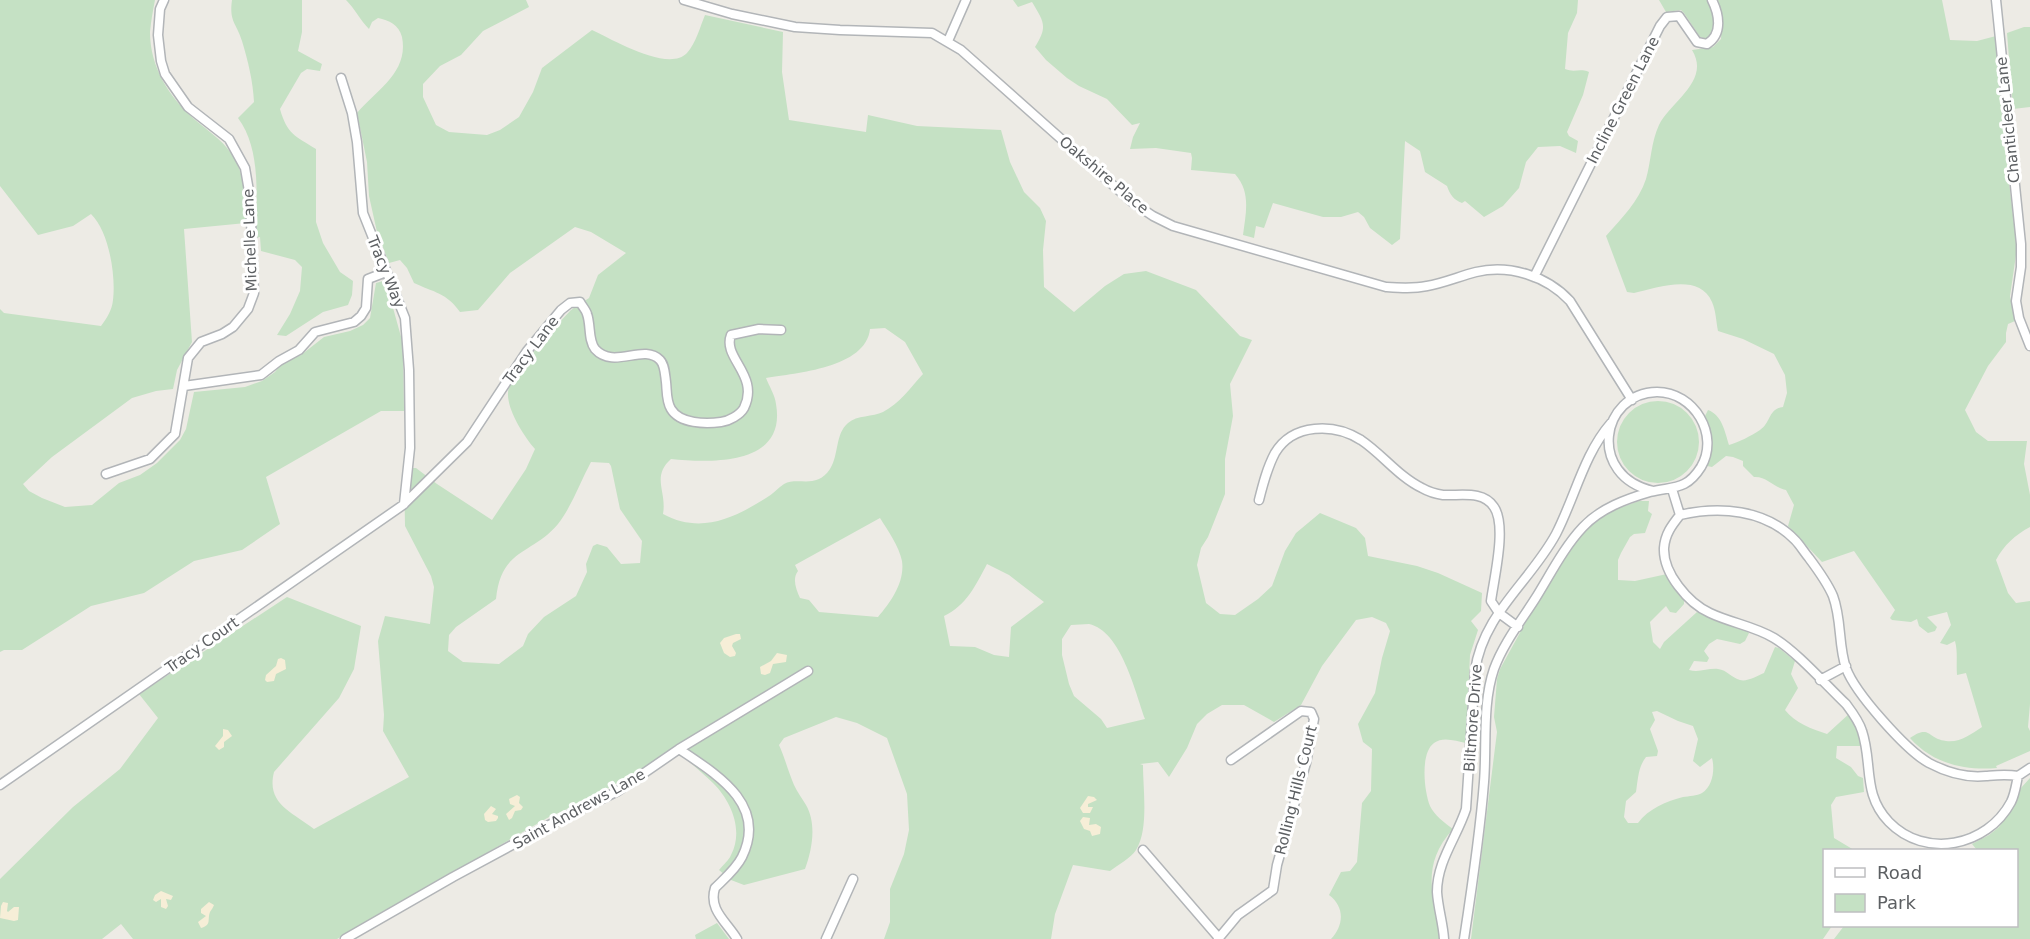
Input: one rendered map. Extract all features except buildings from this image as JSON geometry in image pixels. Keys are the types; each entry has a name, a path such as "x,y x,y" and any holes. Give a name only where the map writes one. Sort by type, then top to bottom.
{"street":[{"name":"Michelle Lane","path":"106,474 150,459 175,434 185,368 192,350 201,342 233,327 248,309 254,293 250,197 245,168 230,139 188,107 165,74 158,35 160,9 164,0"},
{"name":"Oakshire Place","path":"684,0 732,14 795,27 932,33 961,50 1132,202 1173,226 1386,287 1429,286 1492,269 1521,272 1534,277 1564,294 1570,301 1632,400"},
{"path":"948,41 966,0"},
{"name":"Incline Green Lane","path":"1534,277 1660,26 1667,17 1679,16 1697,42 1707,44 1713,40 1718,27 1712,0"},
{"name":"Chanticleer Lane","path":"1996,0 2021,244 2022,267 2016,301 2019,318 2030,346"},
{"name":"Tracy Way","path":"341,78 352,112 357,142 363,213 405,318 409,370 410,448 404,505"},
{"path":"184,386 261,375 279,361 299,350 315,333 354,322 366,308 368,279 386,272"},
{"name":"Tracy Lane","path":"404,505 467,442 527,351 570,303 580,302 587,312 593,347 602,355 613,358 641,354 651,355 660,360 665,370 671,410 681,418 706,424 727,422 743,410 748,394 747,381 730,347 731,335 759,329 781,330"},
{"name":"Biltmore Drive","path":"1444,939 1438,904 1439,878 1444,854 1462,822 1466,809 1477,659 1483,639 1499,613 1553,539 1569,508 1593,448 1621,408 1644,394 1657,392 1670,394 1690,405 1700,416 1705,428 1707,441 1704,459 1694,476 1684,484 1672,489 1653,491 1619,502 1589,520 1572,542 1494,668 1490,686 1484,781 1464,939"},
{"path":"1613,420 1608,446 1616,468 1628,481 1640,488 1653,491"},
{"path":"1259,500 1266,472 1276,452 1291,437 1302,432 1322,429 1332,429 1349,434 1361,441 1419,487 1442,495 1481,496 1496,508 1500,534 1491,601 1499,613 1518,627"},
{"path":"1672,489 1680,515"},
{"name":"Tracy Court","path":"0,785 404,505"},
{"path":"2018,776 2014,796 2007,809 1982,834 1950,845 1934,844 1914,839 1889,822 1877,806 1870,787 1865,744 1858,721 1846,704 1776,639 1753,628 1708,613 1682,590 1667,564 1664,547 1668,533 1680,515 1705,511 1741,512 1760,517 1795,539 1823,577 1833,596 1840,621 1846,666 1856,688 1907,745 1927,761 1940,768 1968,776 2002,773 2018,776 2030,768"},
{"path":"1820,680 1846,666"},
{"name":"Saint Andrews Lane","path":"345,939 549,825 618,791 679,749 808,671"},
{"name":"Rolling Hills Court","path":"1218,939 1238,915 1273,890 1276,866 1306,763 1314,719 1311,712 1301,711 1231,760"},
{"path":"679,749 734,790 744,806 748,820 748,841 742,858 715,888 713,894 717,914 736,939"},
{"path":"1143,850 1218,939"},
{"path":"826,939 853,879"}],"green space":[{"path":"0,0 155,0 150,32 157,69 177,101 231,153 240,169 244,187 246,223 184,229 192,342 177,370 173,389 132,398 52,457 23,484 29,491 65,507 92,505 119,483 140,475 157,463 180,440 186,429 194,392 245,387 262,381 275,372 281,364 301,355 324,337 350,331 363,325 370,318 376,283 383,281 387,286 403,344 404,411 381,411 266,477 280,524 242,550 194,561 144,593 91,606 22,650 0,652 0,309 4,313 101,326 112,307 114,290 107,242 91,214 73,226 38,235 0,186"},
{"path":"232,0 302,0 302,32 298,51 322,64 320,71 307,69 301,73 280,109 293,134 316,149 316,222 323,243 340,272 353,281 352,295 348,305 323,312 286,336 277,335 300,291 302,267 295,260 261,251 260,237 256,238 257,192 254,160 246,131 238,118 254,102 250,71 240,35 232,18"},
{"path":"346,0 526,0 529,7 483,31 461,55 440,66 423,84 423,97 436,125 449,132 487,135 500,130 519,117 533,92 542,68 592,30 626,47 667,59 678,58 687,53 705,15 783,32 782,72 789,120 866,132 868,115 917,126 1001,130 1010,162 1024,192 1040,208 1046,221 1043,250 1044,287 1074,312 1105,286 1124,274 1146,271 1196,290 1240,336 1252,340 1230,384 1233,416 1225,459 1225,494 1208,537 1201,548 1197,565 1206,603 1220,614 1235,615 1258,599 1272,586 1285,551 1296,533 1320,513 1356,528 1365,538 1368,556 1417,566 1482,593 1481,611 1471,621 1478,630 1470,655 1466,743 1450,740 1438,741 1430,748 1425,763 1426,791 1430,806 1437,816 1453,829 1436,855 1433,869 1433,895 1441,939 1331,939 1338,928 1341,916 1338,905 1329,895 1341,872 1350,871 1357,862 1362,803 1371,791 1372,749 1363,742 1358,724 1375,693 1390,631 1386,623 1372,617 1356,620 1322,666 1301,705 1274,722 1244,705 1222,705 1207,714 1197,724 1187,748 1169,777 1158,762 1140,764 1143,765 1144,821 1143,832 1136,850 1128,859 1110,871 1073,865 1055,914 1051,939 884,939 890,922 890,889 904,854 909,830 907,794 887,738 857,723 836,717 784,738 779,745 794,785 806,805 811,820 810,854 805,869 744,885 731,880 719,870 730,857 735,845 734,816 719,790 676,747 614,785 549,817 337,939 133,939 121,924 102,939 0,939 0,879 73,807 120,769 158,718 139,694 287,597 361,626 354,669 339,698 274,772 273,783 277,800 314,829 409,777 383,731 384,715 378,641 385,616 430,624 434,587 431,576 405,526 404,468 416,468 492,520 526,469 535,449 520,428 512,411 508,394 509,387 538,346 571,310 589,298 598,275 626,253 591,232 575,227 510,273 478,310 460,312 445,297 414,283 407,268 400,260 389,263 377,232 369,196 367,162 357,113 390,80 396,70 403,49 402,37 396,26 378,18 372,22 369,29","holes":["885,328 905,342 923,374 889,409 848,423 841,433 833,463 825,475 813,481 795,481 784,484 754,506 729,518 690,523 663,514 661,478 665,466 671,459 725,460 758,450 770,439 776,424 776,404 766,378 811,371 843,360 866,342 870,329","591,462 609,463 620,509 642,541 640,563 621,564 607,547 597,544 593,546 586,564 587,572 576,596 544,617 528,634 523,646 499,664 463,662 448,651 449,635 456,627 496,599 499,582 511,561 548,534 558,524 572,502","880,518 893,539 902,561 899,584 888,605 878,617 819,612 809,600 800,598 795,584 798,571 795,565","987,564 1009,575 1044,602 1011,627 1009,657 994,655 975,647 950,646 944,616 964,601","1089,624 1100,629 1110,638 1125,664 1145,719 1107,728 1101,719 1074,696 1062,655 1062,639 1071,625"]},
{"path":"1013,0 1578,0 1577,13 1568,33 1565,69 1589,72 1583,95 1567,132 1569,136 1578,141 1576,153 1560,146 1538,147 1526,162 1519,188 1503,206 1484,217 1465,201 1462,203 1457,200 1451,195 1447,186 1425,172 1420,151 1405,141 1400,239 1392,245 1370,228 1358,212 1341,217 1323,217 1273,203 1264,228 1256,226 1254,238 1243,235 1245,195 1235,174 1191,170 1191,153 1156,148 1130,149 1140,123 1132,125 1107,99 1079,86 1046,60 1035,47 1042,34 1043,24 1032,2 1018,7"},
{"path":"1659,0 1707,0 1714,16 1712,34 1707,39 1700,37 1681,10 1666,12"},
{"path":"1718,0 1942,0 1950,40 1977,41 1996,36 2004,141 2017,248 2010,296 2015,321 2008,324 2006,342 1988,366 1965,410 1976,432 1988,441 2027,441 2024,464 2030,495 2030,527 2010,541 1996,560 2008,593 2016,603 2030,601 2028,727 2030,751 1996,766 1997,768 1973,768 1949,764 1928,754 1910,738 1926,732 1940,740 1956,741 1982,727 1966,673 1957,675 1955,641 1947,645 1940,643 1951,625 1947,612 1927,617 1937,627 1935,631 1928,633 1919,626 1917,619 1911,622 1892,620 1890,618 1895,610 1854,551 1822,562 1788,526 1794,505 1786,490 1763,478 1754,477 1743,466 1743,461 1733,457 1726,456 1712,467 1707,466 1711,441 1710,429 1705,416 1708,410 1720,420 1729,445 1760,430 1775,410 1783,407 1787,393 1785,375 1774,354 1743,339 1718,331 1712,302 1698,287 1677,284 1634,293 1627,292 1606,236 1639,195 1646,179 1654,138 1659,125 1693,81 1697,71 1697,61 1692,50 1713,47 1721,39 1722,14"},
{"path":"2030,27 2030,107 2013,109 2007,33"},
{"path":"1658,401 1674,404 1687,413 1696,426 1699,442 1696,458 1687,471 1674,480 1658,483 1642,480 1629,471 1620,458 1617,442 1620,426 1629,413 1642,404"},
{"path":"1639,501 1649,501 1648,511 1652,514 1645,533 1634,534 1630,537 1618,560 1618,580 1635,581 1667,574 1684,600 1684,604 1676,613 1670,612 1666,606 1650,622 1653,642 1660,649 1664,642 1697,612 1749,633 1745,641 1740,644 1717,639 1704,651 1709,658 1707,662 1694,661 1689,670 1718,669 1740,680 1749,679 1764,673 1775,647 1779,648 1795,661 1791,674 1798,688 1785,710 1789,715 1804,725 1827,734 1850,713 1858,730 1861,746 1837,746 1836,758 1863,778 1864,792 1836,797 1831,805 1834,838 1852,849 1823,849 1823,927 1831,927 1823,939 1471,939 1497,732 1494,717 1497,679 1500,669 1527,620 1575,543 1591,524 1608,512","holes":["1657,711 1693,726 1698,739 1693,761 1700,767 1712,758 1713,772 1709,786 1702,793 1664,803 1638,823 1628,823 1624,817 1626,801 1636,792 1641,765 1646,757 1657,756 1658,751 1650,729 1655,720 1652,712"]},
{"path":"2030,778 2030,939 1834,939 1843,927 2018,927 2018,849 1976,849 1972,844 1999,827 2020,789"},
{"path":"717,923 729,939 696,939 695,935"}],"sand":[{"path":"740,634 741,639 733,643 732,646 736,653 735,656 730,657 724,653 720,643 724,638"},
{"path":"777,653 787,655 786,662 773,664 770,673 761,674 760,667 771,661"},
{"path":"281,658 285,660 286,669 276,674 274,681 267,682 266,675"},
{"path":"223,729 228,730 232,736 219,750 215,746 223,736"},
{"path":"517,795 523,807 515,811 509,820 506,814 515,806 510,804 509,799"},
{"path":"1088,796 1097,800 1088,804 1088,807 1093,807 1090,813 1083,813 1080,808"},
{"path":"491,806 496,809 492,814 498,818 496,821 488,822 484,814"},
{"path":"1083,817 1090,818 1089,825 1096,824 1101,827 1100,834 1092,836 1090,831 1084,829 1080,821"},
{"path":"161,891 173,896 171,900 166,899 168,906 166,909 161,907 161,899 156,902 153,900 155,895"},
{"path":"3,902 8,903 8,912 14,907 19,907 18,920 0,918"},
{"path":"209,902 214,905 208,924 201,928 198,922 206,916 201,913 201,909"}]}
